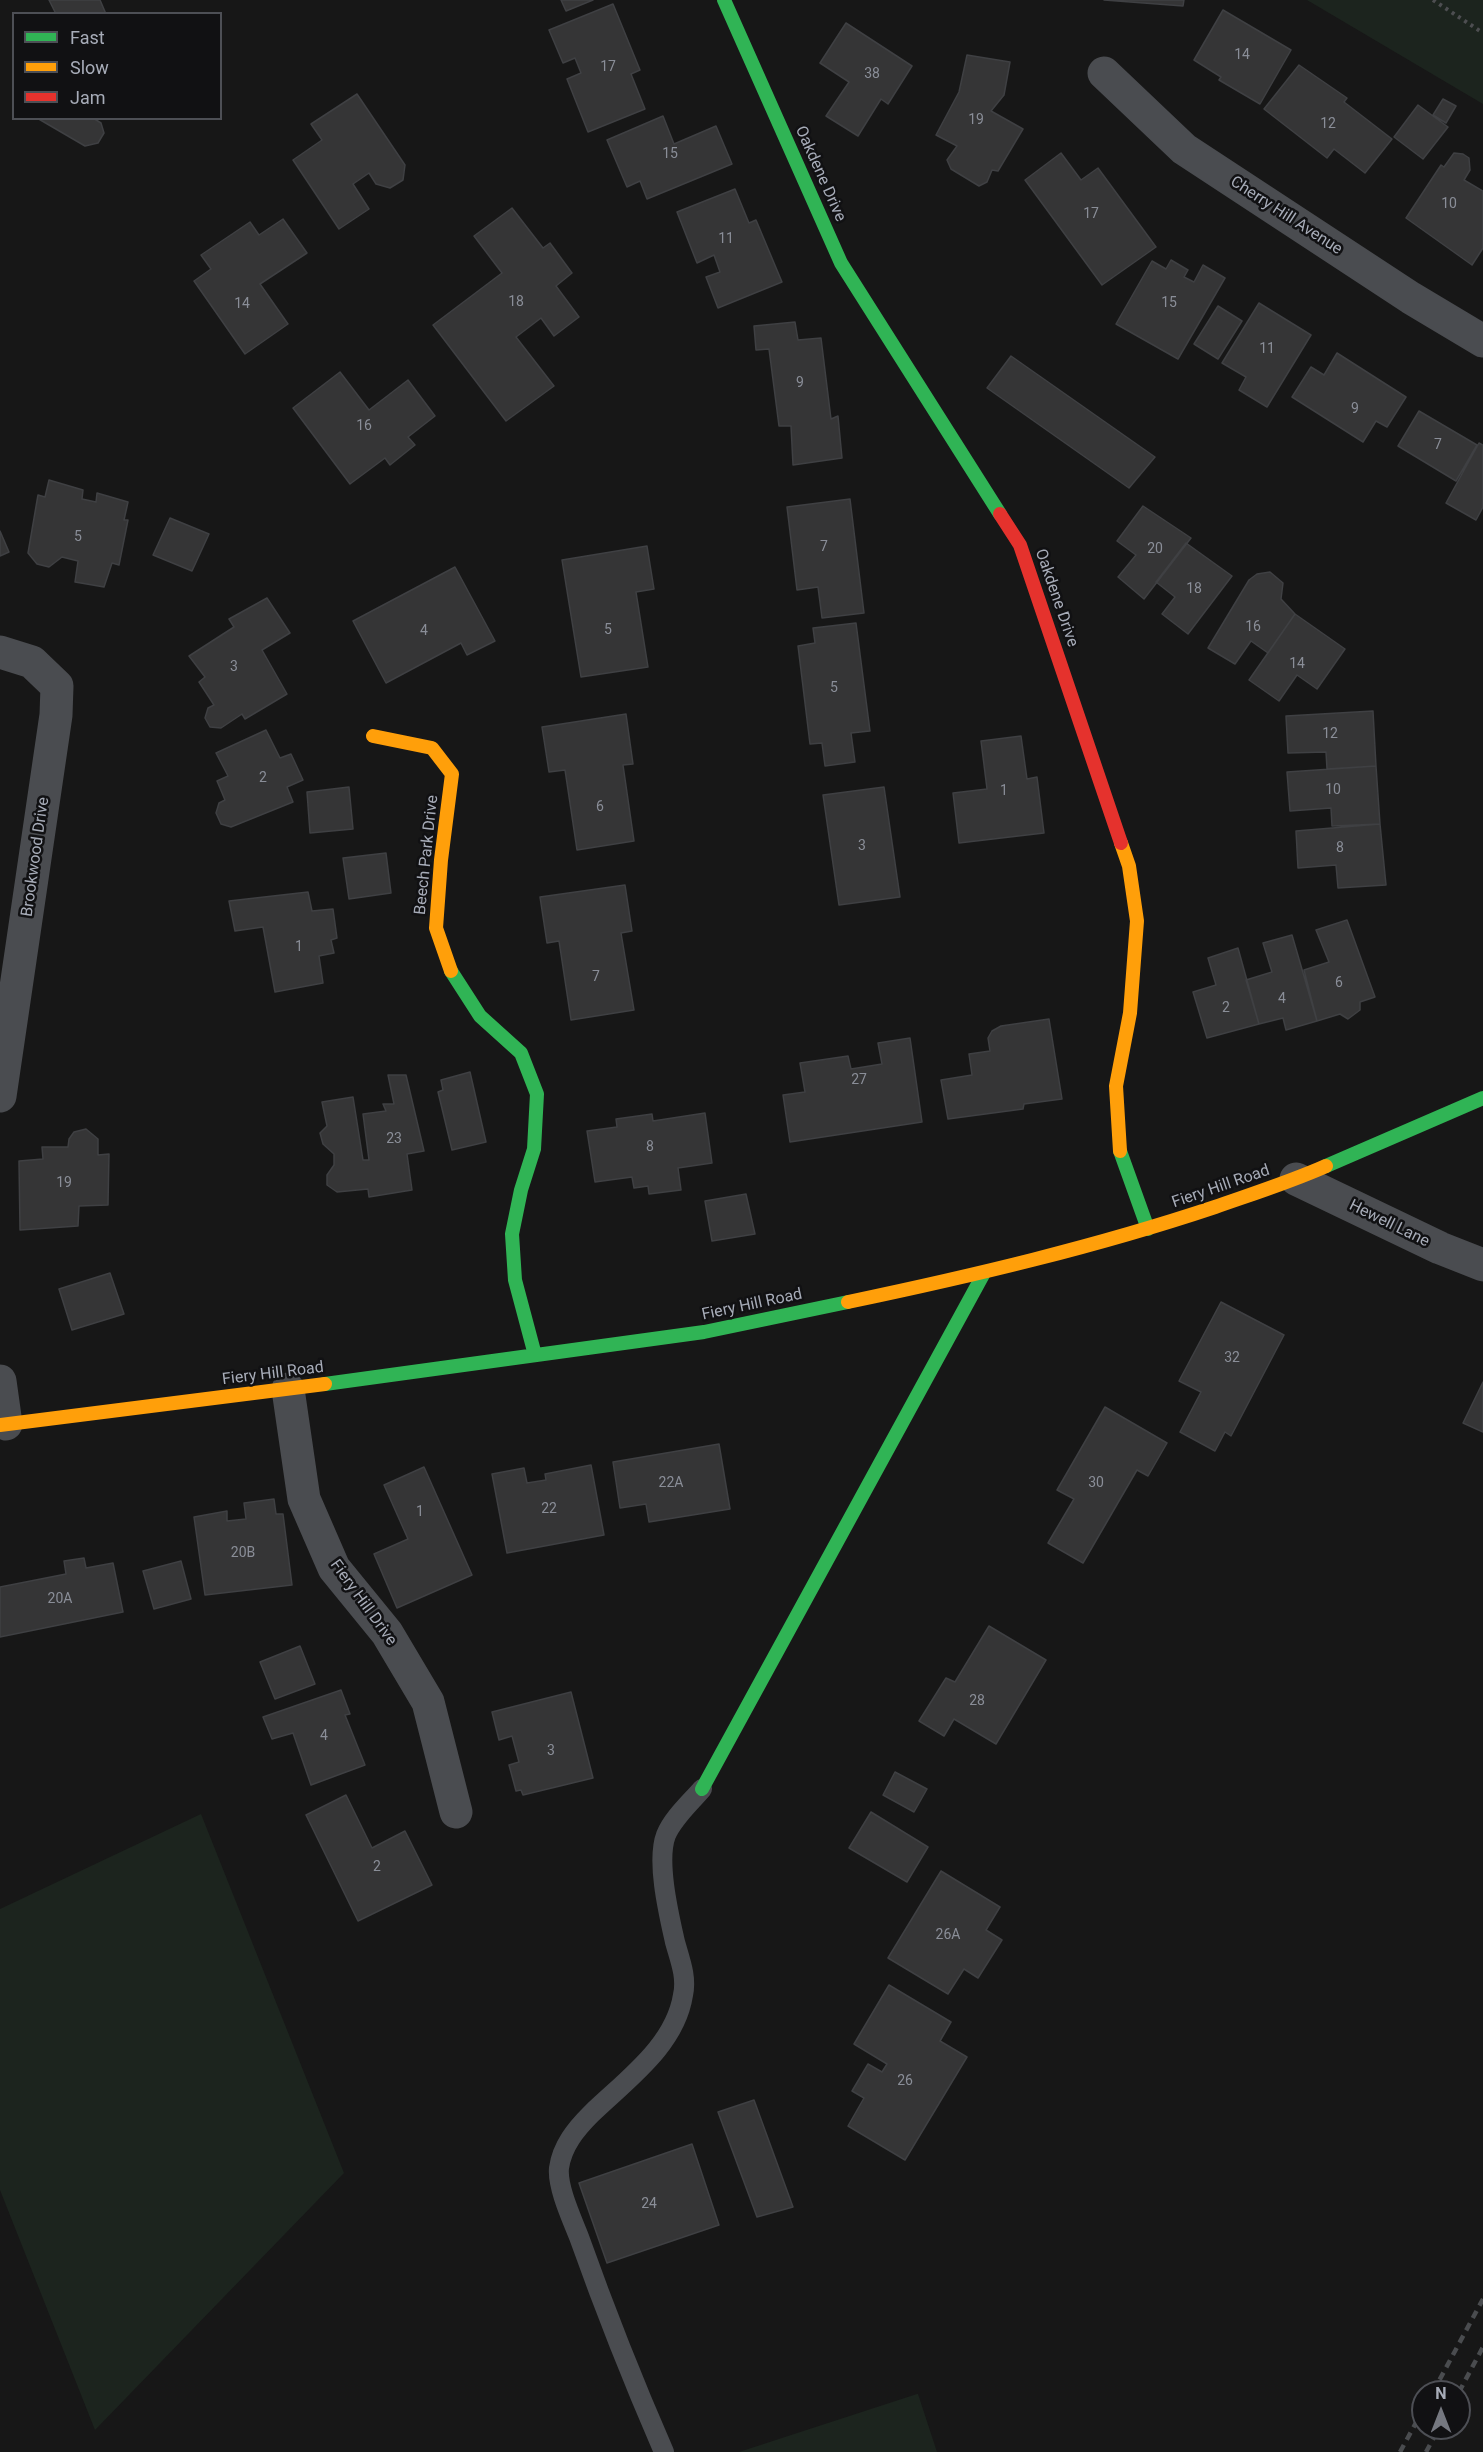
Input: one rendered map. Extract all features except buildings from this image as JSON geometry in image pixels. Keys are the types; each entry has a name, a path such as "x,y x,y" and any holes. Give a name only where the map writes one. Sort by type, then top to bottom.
{"street":[{"name":"Oakdene Drive","path":"724,0 841,263 1020,545 1129,866 1137,921 1130,1013 1116,1086 1119,1148 1148,1229"},
{"name":"Cherry Hill Avenue","path":"1104,73 1184,149 1411,298 1483,341"},
{"name":"Brookwood Drive","path":"0,652 32,662 57,686 56,715 0,1096"},
{"name":"Beech Park Drive","path":"373,736 432,748 452,774 441,860 436,928 449,968 480,1016 521,1053 537,1095 534,1149 521,1190 512,1234 515,1280 535,1355"},
{"name":"Fiery Hill Road","path":"3,1425 704,1332 984,1272 1148,1229 1296,1179 1483,1098"},
{"name":"Hewell Lane","path":"1296,1179 1440,1248 1483,1265"},
{"path":"702,1789 984,1272"},
{"path":"0,1381 3,1425"},
{"name":"Fiery Hill Drive","path":"288,1389 304,1500 334,1568 387,1633 428,1702 456,1812"}],"lane":[{"path":"664,2452 600,2297 564,2197 559,2169 566,2144 588,2117 672,2031 681,2009 686,1983 674,1936 662,1856 666,1836 674,1821 702,1789"}],"path":[{"path":"1433,0 1483,33"}],"shaded area":[{"path":"1307,0 1483,0 1483,104"},
{"path":"201,1814 344,2173 95,2430 0,2190 0,1909"},
{"path":"917,2394 937,2452 739,2452"}],"railway":[{"path":"1439,2380 1483,2299"},
{"path":"1465,2380 1483,2347"},
{"path":"1400,2452 1411,2432"},
{"path":"1426,2452 1432,2440"}],"traffic: fast":[{"path":"724,0 841,263 1000,514"},
{"path":"451,971 480,1016 521,1053 537,1094 534,1149 521,1190 512,1234 515,1280 535,1355"},
{"path":"1326,1166 1483,1098"},
{"path":"1120,1151 1148,1229"},
{"path":"702,1789 984,1273"},
{"path":"325,1384 704,1332 848,1302"}],"traffic: slow":[{"path":"373,736 432,748 452,774 441,860 436,928 451,971"},
{"path":"1120,1151 1116,1086 1130,1013 1137,921 1129,866 1121,843"},
{"path":"848,1302 1079,1248 1170,1222 1285,1183 1326,1166"},
{"path":"0,1425 325,1384"}],"traffic: jam":[{"path":"1000,514 1020,545 1121,843"}]}
